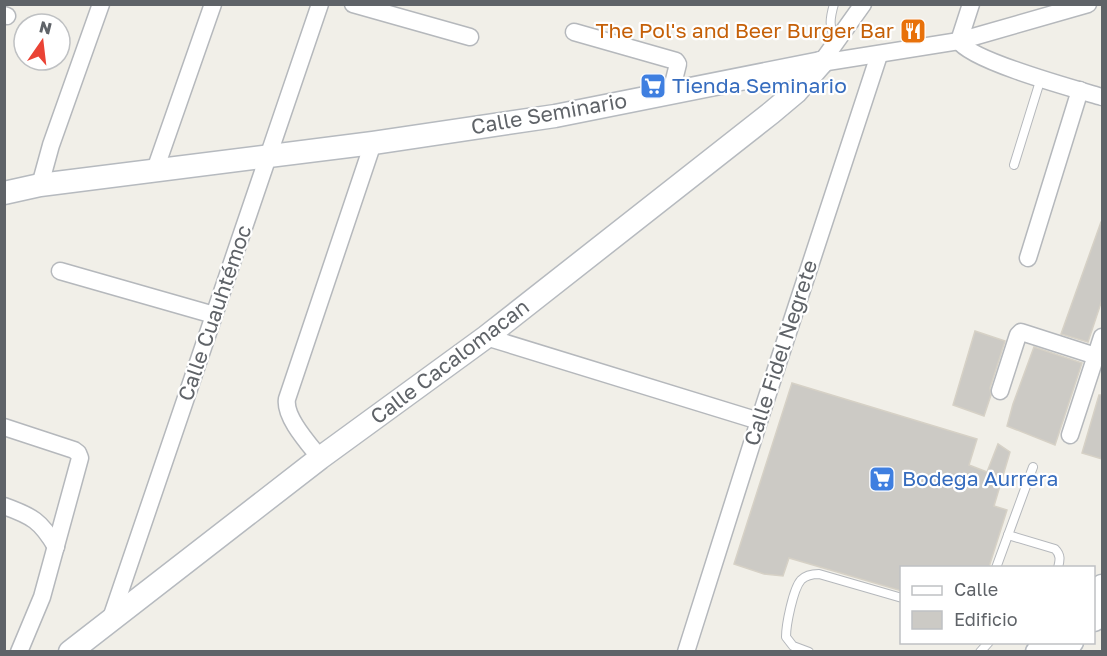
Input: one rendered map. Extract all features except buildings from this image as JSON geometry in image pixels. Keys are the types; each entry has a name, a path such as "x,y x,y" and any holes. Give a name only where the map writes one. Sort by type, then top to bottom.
{"street":[{"path":"40,185 51,144 101,4"},
{"path":"155,170 213,4"},
{"name":"Calle Cuauhtémoc","path":"110,621 320,4"},
{"path":"353,4 470,37"},
{"path":"821,63 863,4"},
{"path":"971,4 959,41 965,48 976,55 1102,97"},
{"name":"Calle Seminario","path":"4,193 40,185 555,116 821,63 959,41 1088,4"},
{"path":"574,32 676,61 678,64 671,92"},
{"name":"Calle Fidel Negrete","path":"686,651 879,55"},
{"name":"Calle Cacalomacan","path":"77,649 320,458 486,337 771,113 796,92 821,63"},
{"path":"1028,258 1080,90"},
{"path":"320,458 288,414 286,399 373,142"},
{"path":"60,271 214,315"},
{"path":"1000,391 1020,333 1023,332 1100,357"},
{"path":"486,337 759,421"},
{"path":"1070,435 1100,357 1102,337"},
{"path":"4,427 78,453 80,459 42,597 19,651"},
{"path":"4,506 35,519 43,526 56,547"}],"lane":[{"path":"834,4 830,17 831,32 837,40"},
{"path":"1014,165 1041,78"},
{"path":"996,566 1033,467"},
{"path":"1008,535 1055,549 1059,553 1058,566"},
{"path":"809,651 793,646 786,637 796,591 800,581 807,576 819,574 900,597"}],"place":[{"name":"The Pol's and Beer Burger Bar","path":"913,31"},
{"name":"Tienda Seminario","path":"653,86"},
{"name":"Bodega Aurrera","path":"882,479"}]}
